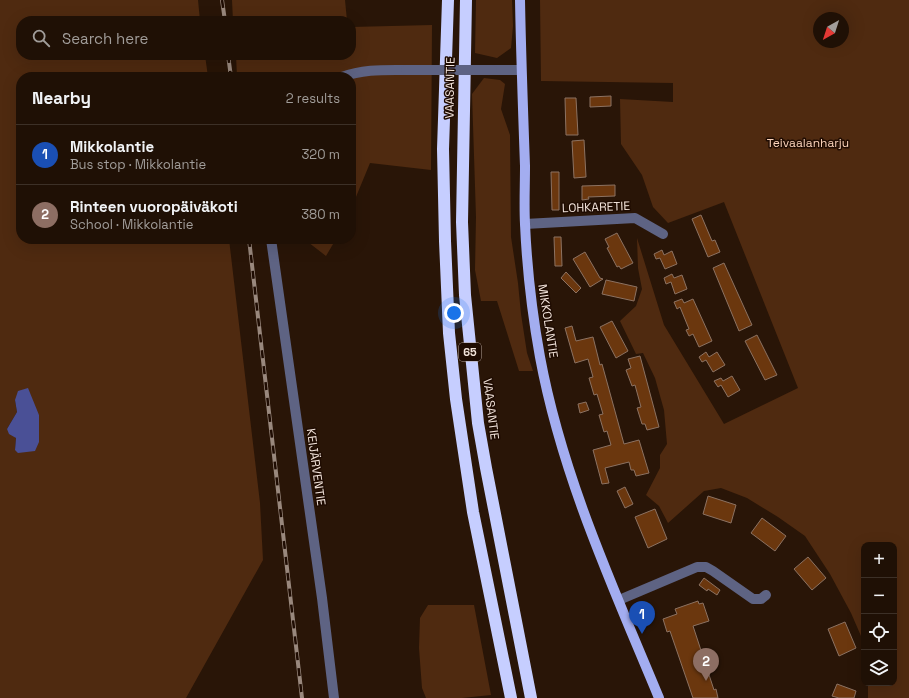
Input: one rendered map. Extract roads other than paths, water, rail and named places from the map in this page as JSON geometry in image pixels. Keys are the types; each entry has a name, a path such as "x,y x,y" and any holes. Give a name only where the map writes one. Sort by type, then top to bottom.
{"highway":[{"name":"VAASANTIE","path":"448,0 443,149 444,241 449,334 456,399 473,512 511,698"},
{"name":"VAASANTIE","path":"466,0 462,222 466,303 478,416 486,468 531,698"}],"main road":[{"name":"MIKKOLANTIE","path":"520,0 525,224 529,279 540,359 552,411 572,480 600,554 659,698"}],"street":[{"path":"356,73 382,70 521,70"},
{"name":"LOHKARETIE","path":"525,224 635,218 663,234"},
{"name":"KEIJÄRVENTIE","path":"272,244 322,598 334,698"},
{"path":"619,600 697,566 706,567 713,571 753,599 761,599 766,595"}],"water":[{"path":"28,388 39,415 39,442 35,451 18,453 15,450 16,438 9,434 7,429 17,412 15,400 18,391"}],"railway":[{"path":"222,0 224,16"},
{"path":"229,60 230,72"},
{"path":"250,244 302,698"}],"place":[{"name":"Mikkolantie","path":"642,634"},
{"name":"Rinteen vuoropäiväkoti","path":"706,681"}],"park label":[{"name":"Teivaalanharju","path":"808,143"}]}
